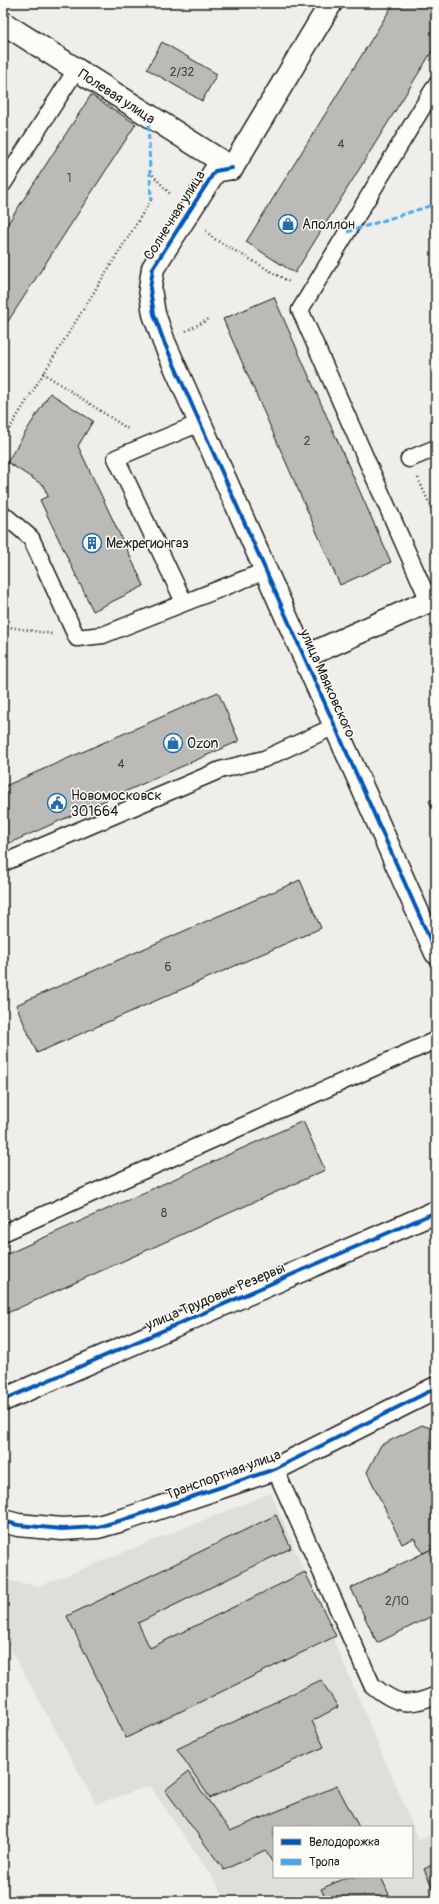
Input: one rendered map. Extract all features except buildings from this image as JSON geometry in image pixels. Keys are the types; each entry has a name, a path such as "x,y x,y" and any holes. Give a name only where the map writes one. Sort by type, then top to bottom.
{"street":[{"path":"232,168 331,3"},
{"name":"Полевая улица","path":"3,23 232,168"},
{"name":"Солнечная улица","path":"200,423 164,342 154,314 150,289 153,268 215,171 232,168"},
{"name":"улица Маяковского","path":"200,423 436,953"},
{"path":"304,657 432,600"},
{"name":"улица Трудовые Резервы","path":"3,1400 436,1212"},
{"name":"Транспортная улица","path":"8,1521 62,1529 98,1527 275,1469 436,1388"}],"lane":[{"path":"3,184 76,70"},
{"path":"432,600 300,310 436,85"},
{"path":"184,602 116,458 200,423"},
{"path":"410,459 436,448"},
{"path":"3,514 31,538 77,638 103,635 265,571"},
{"path":"3,863 220,770 264,759 335,726"},
{"path":"3,1233 436,1040"},
{"path":"275,1469 372,1685 387,1698 404,1703 422,1702 436,1695"}],"path":[{"path":"150,172 188,213 214,238 310,294"},
{"path":"3,439 151,200"},
{"path":"44,373 150,444"},
{"path":"410,459 436,519"},
{"path":"3,626 77,638"}],"shaded area":[{"path":"271,1493 419,1840 436,1833 436,1901 228,1901 150,1786 96,1804 3,1635 3,1580 40,1586"}],"marked path":[{"path":"148,116 151,200"},
{"path":"347,232 436,204"}],"cycle path":[{"path":"232,168 215,171 153,268 150,289 154,314 164,342 436,953"},
{"path":"3,1400 436,1212"},
{"path":"3,1521 18,1525 62,1529 98,1527 126,1519 275,1469 436,1388"}],"place":[{"name":"Аполлон","path":"288,224"},
{"name":"Межрегионгаз","path":"92,543"},
{"name":"Ozon","path":"173,743"},
{"name":"Новомосковск 301664","path":"57,803"}]}
